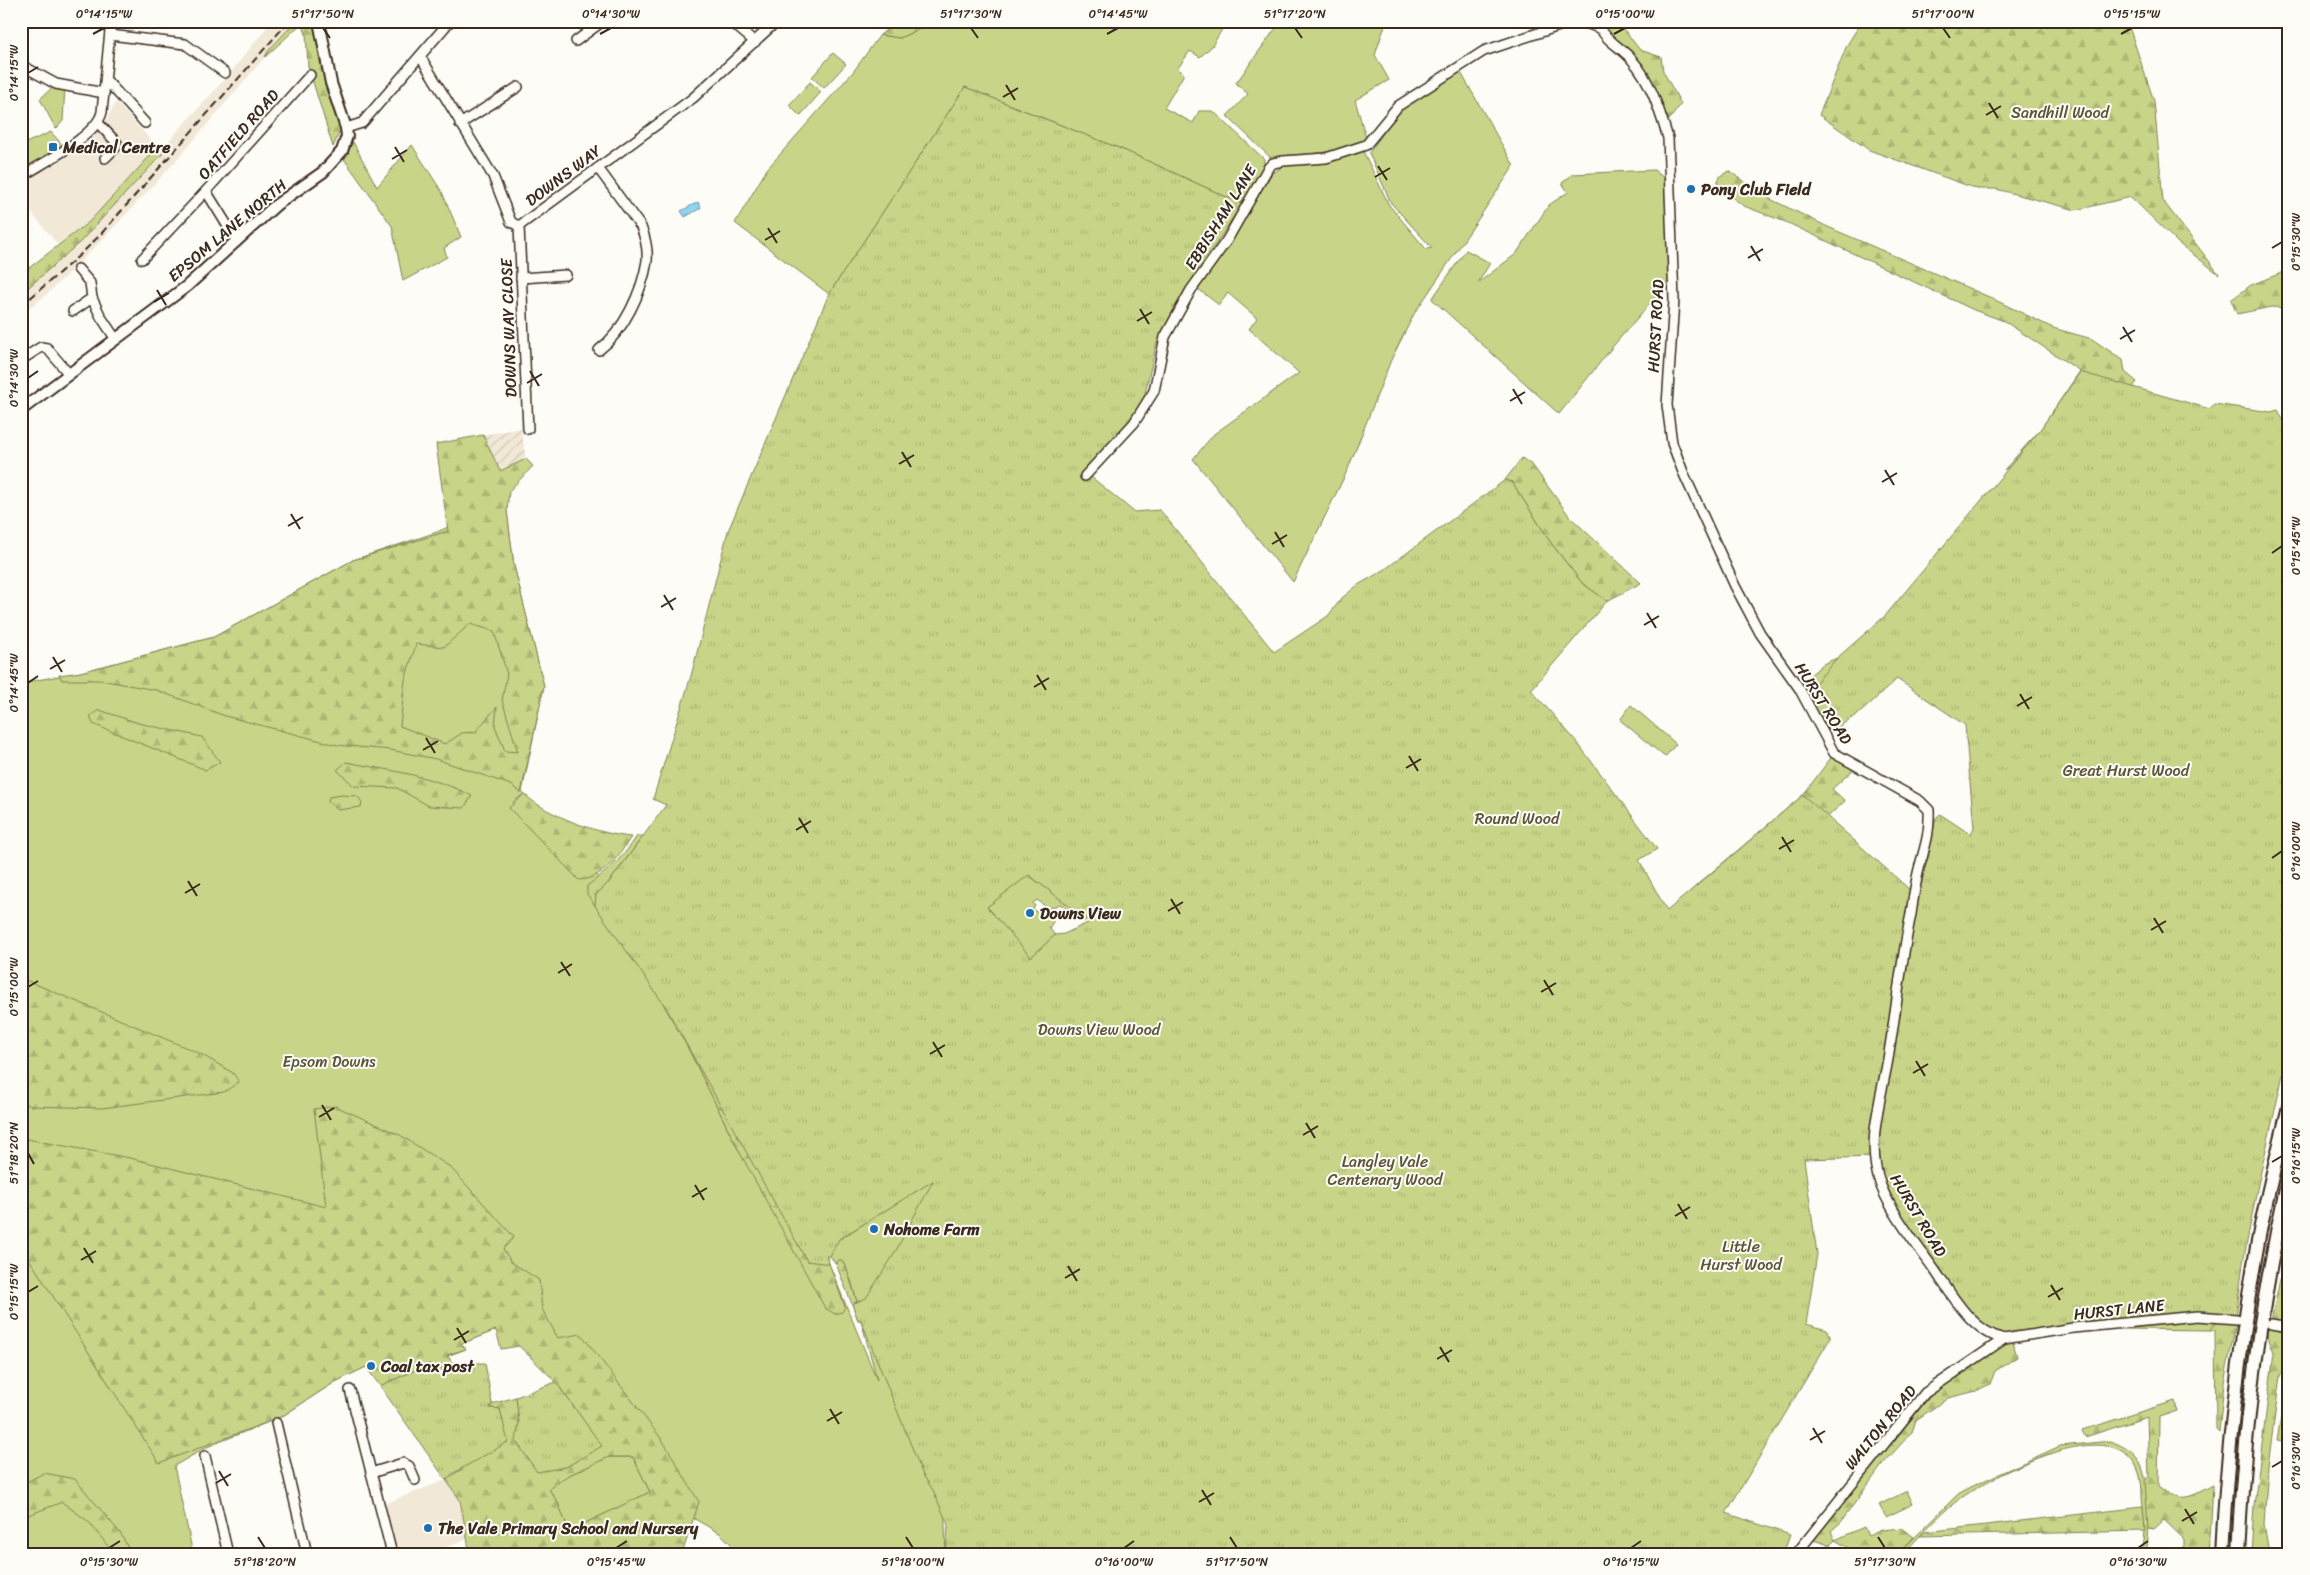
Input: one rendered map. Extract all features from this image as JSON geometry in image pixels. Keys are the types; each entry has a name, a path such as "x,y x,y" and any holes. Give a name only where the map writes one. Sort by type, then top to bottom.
{"highway":[{"path":"2222,1554 2238,1376 2249,1300 2259,1234 2289,1106"},
{"path":"2238,1554 2255,1368 2275,1236 2289,1176"}],"main road":[{"name":"EPSOM LANE NORTH","path":"21,410 68,373 187,286 276,205 323,172 342,151 347,136 346,128 331,82 319,21"}],"street":[{"path":"21,177 84,136 98,123 102,112 111,21"},
{"path":"346,128 362,123 450,21"},
{"path":"576,41 603,21"},
{"path":"730,21 755,42"},
{"name":"DOWNS WAY","path":"420,56 493,176 512,222 519,226 693,98 777,21"},
{"name":"EBBISHAM LANE","path":"1085,476 1134,423 1154,391 1165,337 1191,290 1226,240 1268,168 1273,164 1283,161 1326,158 1366,146 1398,106 1484,51 1574,21"},
{"path":"1581,21 1602,25"},
{"name":"HURST ROAD","path":"1602,25 1604,36 1635,62 1656,105 1668,138 1674,300 1667,405 1672,443 1683,472 1735,586 1760,633 1799,688 1834,753 1920,801 1929,810 1930,832 1919,871 1904,947 1888,1060 1875,1128 1875,1162 1881,1186 1908,1231 1951,1294 1984,1332 2004,1339"},
{"path":"110,36 185,44 224,73"},
{"path":"21,65 56,84 104,93"},
{"name":"OATFIELD ROAD","path":"237,240 206,191 310,75"},
{"path":"106,80 145,123"},
{"path":"460,124 518,87"},
{"path":"98,123 117,142 116,147 104,158"},
{"path":"598,168 641,226 645,238 647,261 634,302 615,335 600,350"},
{"path":"142,259 206,191"},
{"name":"DOWNS WAY CLOSE","path":"519,226 528,429"},
{"path":"78,269 90,283 92,298 101,317 116,338"},
{"path":"522,278 566,275"},
{"path":"73,311 92,298"},
{"path":"21,360 41,347 47,348 68,373"},
{"name":"HURST LANE","path":"2004,1339 2073,1328 2197,1316 2237,1319"},
{"path":"2270,1324 2289,1327"},
{"path":"1984,1332 1989,1341 1986,1349"},
{"name":"WALTON ROAD","path":"1796,1554 1925,1393 1986,1349 2004,1339"},
{"path":"350,1390 392,1554"},
{"path":"276,1423 307,1554"},
{"path":"204,1456 228,1554"},
{"path":"371,1473 404,1463 409,1466 415,1480"}],"shaded area":[{"path":"272,21 296,21 268,51 265,57 175,162 99,243 45,296 21,314 21,293 166,149 164,146 227,77"},
{"path":"116,102 158,148 89,222 59,246 21,200 21,184 91,139 105,123"},
{"path":"521,428 526,459 500,471 483,435"},
{"name":"The Vale Primary School and Nursery","path":"446,1480 460,1500 467,1539 429,1554 398,1554 384,1504"}],"green space":[{"path":"296,21 314,21 328,85 341,129 333,147 308,66 306,34 302,23 265,57 268,51"},
{"path":"897,21 930,21 929,24 900,38 880,35"},
{"path":"930,21 1227,21 1212,46 1200,57 1190,51 1178,68 1184,74 1164,108 1193,123 1199,111 1213,111 1264,159 1264,169 1250,199 1247,197 1242,204 1126,151 965,87 829,294 735,223 767,169 853,72 880,35 900,38 929,24"},
{"path":"1281,21 1380,21 1385,25 1375,55 1389,80 1355,100 1366,138 1349,147 1331,151 1273,158 1227,116 1248,94 1236,83"},
{"path":"1608,21 1617,21 1640,50 1661,57 1663,71 1681,104 1669,120 1642,68 1624,46 1604,29"},
{"name":"Sandhill Wood","path":"1862,21 2127,21 2154,101 2163,201 2219,274 2178,243 2131,197 2076,210 1996,189 1977,189 1869,150 1819,115 1847,45"},
{"path":"833,53 846,64 824,88 812,77"},
{"path":"1460,71 1514,166 1414,314 1391,360 1348,469 1293,582 1193,459 1214,434 1299,373 1249,329 1257,318 1228,293 1219,305 1198,289 1225,251 1272,173 1284,166 1354,155 1363,151 1389,205 1426,249 1432,248 1391,203 1369,153 1401,108"},
{"path":"810,82 821,92 800,116 789,105"},
{"path":"56,84 65,86 63,121 56,129 40,99"},
{"name":"Langley Vale Centenary Wood","path":"965,87 1126,151 1242,204 1185,291 1156,345 1144,398 1134,423 1090,476 1134,512 1160,510 1274,652 1328,616 1342,598 1358,585 1384,570 1505,480 1512,482 1551,543 1582,583 1607,601 1531,690 1576,741 1657,849 1639,860 1667,911 1803,795 1909,889 1924,869 1936,818 1940,814 1970,834 1974,828 1965,725 1897,679 1862,711 1830,733 1807,693 1837,658 1885,616 2040,430 2080,372 2210,409 2214,404 2271,412 2278,410 2289,431 2289,1048 2257,1189 2243,1263 2236,1317 2207,1314 2148,1315 2001,1335 1987,1331 1974,1317 1906,1225 1887,1193 1877,1157 1804,1159 1817,1254 1806,1324 1827,1330 1831,1337 1726,1513 1790,1535 1783,1554 946,1554 948,1525 933,1490 923,1475 861,1320 858,1320 852,1304 866,1298 893,1256 933,1181 839,1239 830,1256 826,1256 829,1264 807,1261 665,1006 595,906 596,895 611,880 666,805 653,799 691,676 728,531 829,294","holes":["1029,875 1086,919 1092,917 1094,920 1064,934 1055,935 1031,957 987,907"]},
{"path":"51,132 65,148 21,177 21,145"},
{"path":"353,142 377,187 412,145 442,192 461,237 444,248 447,257 403,281 392,226 344,159"},
{"path":"161,144 167,149 80,242 21,294 21,274 89,222"},
{"path":"1654,170 1664,178 1670,280 1614,345 1559,414 1432,299 1466,250 1490,263 1478,283 1516,254 1549,205 1568,192 1562,183 1573,174"},
{"path":"1729,171 1766,197 1828,227 1989,297 2053,328 2092,339 2123,360 2125,372 2137,382 2133,387 2004,470 2040,430 2080,371 2004,321 1974,310 1788,223 1744,206 1716,186 1720,176"},
{"path":"2289,270 2289,308 2271,307 2237,314 2231,300 2251,285"},
{"path":"483,435 500,471 526,459 533,466 509,491 507,511 514,566 544,686 521,793 511,785 436,759 390,750 337,745 225,716 156,690 100,680 62,680 59,675 81,672 214,637 353,560 448,531 436,444","holes":["470,624 494,631 507,674 502,700 518,752 505,751 495,726 497,707 475,732 462,733 445,744 400,726 405,680 416,644 444,647"]},
{"path":"1522,458 1533,466 1570,517 1641,583 1607,601 1582,583 1551,543 1512,482 1505,480"},
{"name":"Epsom Downs","path":"507,511 514,566 544,686 522,792 524,794 513,802 560,847 605,882 659,996 687,1046 740,1153 829,1264 877,1380 861,1320 858,1320 852,1304 857,1302 851,1280 840,1259 836,1264 830,1256 826,1255 767,833 994,914 987,907 1028,875 1070,905 1092,917 1085,921 1077,921 1062,915 1067,909 1060,904 1049,909 1037,900 1033,903 1035,906 1033,909 1036,912 1038,910 1051,917 1053,922 1049,928 1055,935 1031,958 840,1239 933,1180 946,1554 741,1554 721,1534 693,1518 695,1514 558,1339 496,1330 461,1344 466,1349 447,1356 366,1367 335,1382 281,1417 207,1447 174,1466 193,1554 21,1554 21,683 81,672 214,637 353,560 437,532 470,517"},
{"path":"1837,658 1807,693 1800,684 1823,664"},
{"path":"1631,705 1676,744 1665,757 1620,720"},
{"path":"99,710 138,723 202,737 220,762 206,770 93,724 90,716"},
{"path":"1833,755 1854,769 1832,789 1845,801 1720,915 1660,921 1698,884 1803,795"},
{"path":"346,762 442,783 472,796 464,808 429,806 397,788 354,786 337,770"},
{"path":"524,794 546,810 574,823 604,832 631,837 616,859 603,871 588,879 579,880 509,808"},
{"path":"342,795 357,796 362,802 361,807 338,810 328,802 329,797"},
{"path":"637,836 643,836 611,880 826,1255 845,1307 842,1312 835,1314 825,1308 740,1153 687,1046 659,996 587,894 587,886 627,851"},
{"path":"21,978 199,1053 233,1073 239,1082 224,1092 102,1108 31,1106 21,1101"},
{"path":"335,1106 400,1135 450,1167 514,1237 503,1249 511,1262 539,1280 542,1309 558,1338 581,1334 663,1441 699,1502 682,1554 470,1554 460,1500 446,1480 470,1463 504,1433 500,1409 490,1408 492,1404 516,1397 519,1422 517,1441 566,1467 601,1446 556,1382 519,1346 501,1349 496,1330 461,1344 466,1349 447,1355 453,1363 446,1369 429,1364 380,1386 366,1367 335,1382 281,1417 159,1463 21,1246 21,1138 130,1158 326,1207 314,1109","holes":["609,1457 633,1457 650,1492 569,1531 558,1503 549,1489 567,1476"]},
{"path":"2289,1240 2289,1323 2271,1321"},
{"path":"840,1259 846,1266 857,1302 852,1304 836,1264"},
{"path":"2191,1319 2218,1321 2210,1330 2123,1329"},
{"path":"2218,1321 2236,1323 2224,1383 2219,1433 2216,1430 2215,1330 2210,1330"},
{"path":"2268,1328 2286,1331 2288,1360 2280,1376 2268,1466 2264,1524 2269,1554 2251,1554 2254,1506 2274,1352 2267,1334"},
{"path":"2013,1342 2017,1357 1995,1371 1990,1384 1976,1391 1948,1398 1916,1420 1912,1432 1883,1464 1841,1522 1831,1531 1835,1540 1830,1545 1813,1540 1932,1394 1999,1346"},
{"path":"453,1363 485,1363 492,1404 490,1408 500,1409 508,1442 452,1474 446,1480 380,1386 429,1364 445,1369"},
{"path":"556,1382 602,1446 566,1467 537,1472 516,1441 519,1422 516,1397"},
{"path":"2286,1387 2289,1387 2289,1443 2277,1441"},
{"path":"2175,1401 2177,1411 2159,1417 2158,1486 2173,1495 2185,1497 2213,1485 2209,1554 2184,1554 2184,1539 2164,1520 2154,1529 2148,1528 2145,1480 2149,1477 2147,1417 2085,1437 2082,1430"},
{"path":"2111,1441 2131,1452 2142,1467 2148,1505 2148,1532 2145,1554 2140,1554 2144,1526 2139,1472 2135,1464 2121,1451 2102,1445 2078,1447 2053,1453 2003,1473 1958,1500 1903,1554 1898,1554 1958,1494 1970,1487 2060,1446"},
{"path":"609,1457 633,1457 650,1492 569,1531 558,1503 549,1489 567,1476"},
{"path":"44,1473 75,1479 121,1534 131,1554 114,1554 89,1522 62,1502 21,1518 21,1485"},
{"path":"1907,1491 1913,1504 1886,1517 1879,1505"},
{"path":"2143,1507 2145,1531 1920,1536 1925,1532"},
{"path":"1864,1527 1868,1536 1882,1530 1901,1528 1914,1537 1900,1552 1859,1554 1835,1540"}],"water":[{"path":"698,202 701,208 685,217 681,211"}],"railway":[{"path":"21,306 101,234 289,21"}],"place":[{"name":"Medical Centre","path":"53,147"},
{"name":"Pony Club Field","path":"1691,189"},
{"name":"Downs View","path":"1030,913"},
{"name":"Nohome Farm","path":"874,1229"},
{"name":"Coal tax post","path":"371,1366"},
{"name":"The Vale Primary School and Nursery","path":"428,1528"}],"park label":[{"name":"Great Hurst Wood","path":"2126,770"},
{"name":"Round Wood","path":"1517,818"},
{"name":"Downs View Wood","path":"1099,1029"},
{"name":"Little Hurst Wood","path":"1741,1255"}]}
